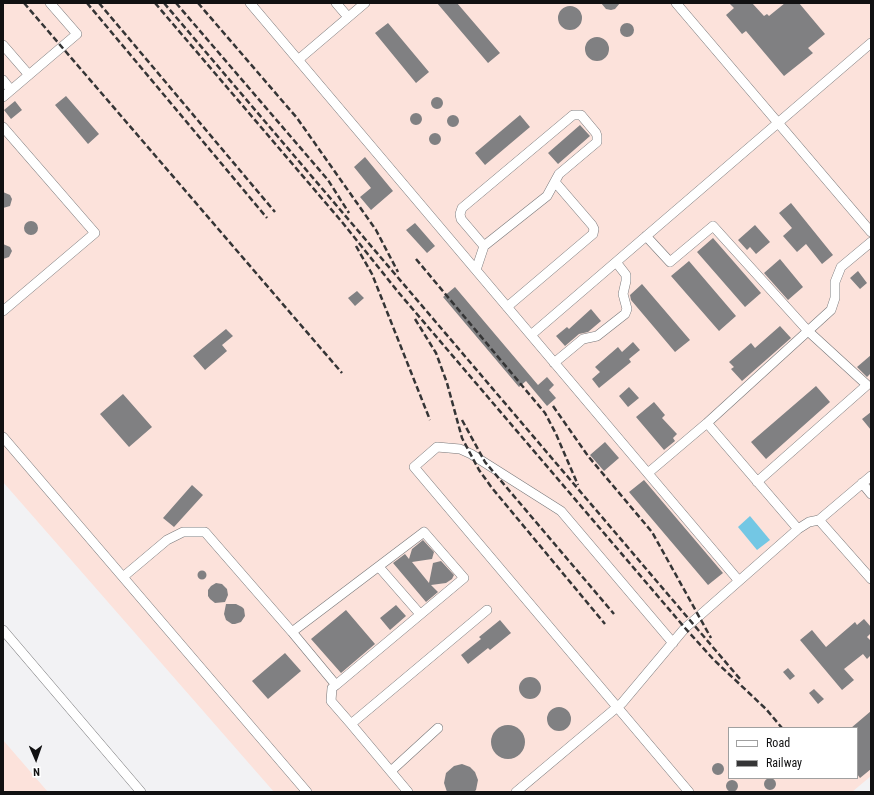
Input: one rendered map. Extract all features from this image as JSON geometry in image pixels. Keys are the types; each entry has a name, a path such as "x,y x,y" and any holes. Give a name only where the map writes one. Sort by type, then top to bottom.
{"street":[{"path":"3,97 77,34 50,3"},
{"path":"250,3 739,581"},
{"path":"336,3 348,17"},
{"path":"298,60 365,3"},
{"path":"676,3 871,232"},
{"path":"531,335 871,42"},
{"path":"3,45 28,75"},
{"path":"3,80 12,90"},
{"path":"476,270 484,246 547,196 559,174 596,142 596,133 581,115 573,115 462,208 460,214 461,220 484,246"},
{"path":"3,127 95,233 3,311"},
{"path":"507,307 593,234 594,229 592,225 555,182"},
{"path":"646,236 670,262 713,226 808,331 867,385 757,482"},
{"path":"648,473 707,423 831,310 835,298 835,282 841,267 871,242"},
{"path":"554,363 583,339 597,336 625,314 627,308 623,294 626,275 616,262"},
{"path":"707,423 798,529"},
{"path":"3,437 307,792"},
{"path":"673,643 561,511 471,454 460,449 437,447 414,466 689,792"},
{"path":"516,792 617,707 685,628 798,529 808,522 820,520 871,476"},
{"path":"862,484 871,494"},
{"path":"820,520 871,580"},
{"path":"123,577 167,540 183,532 205,532 336,685"},
{"path":"292,632 424,532 464,578 332,688 331,701 408,792"},
{"path":"379,567 420,614"},
{"path":"351,724 487,610"},
{"path":"3,630 141,792"},
{"path":"391,771 438,728"}],"shaded area":[{"path":"3,3 871,3 871,776 852,792 274,792 3,482"},
{"path":"3,740 48,792 3,792"}],"water":[{"path":"750,516 770,540 757,550 738,527"}],"building":[{"path":"437,3 457,3 500,53 488,63"},
{"path":"601,3 620,3 615,9 611,10 606,9"},
{"path":"729,3 752,3 764,16 767,14 769,16 785,3 799,3 825,34 808,48 813,53 784,76 746,31 742,34 726,15 734,8"},
{"path":"570,6 575,7 581,13 581,23 575,29 570,30 565,29 559,23 558,18 559,13 565,7"},
{"path":"388,23 429,72 416,83 375,33"},
{"path":"627,23 632,25 634,30 632,35 627,37 622,35 620,30 622,25"},
{"path":"597,37 602,38 608,44 608,54 602,60 597,61 592,60 586,54 585,49 586,44 592,38"},
{"path":"66,96 99,134 88,144 55,105"},
{"path":"435,97 439,97 443,103 439,109 435,109 431,105 431,101"},
{"path":"15,101 22,110 11,119 4,110"},
{"path":"414,113 418,113 422,119 418,125 414,125 410,121 410,117"},
{"path":"451,115 455,115 459,121 455,127 451,127 447,123 447,119"},
{"path":"520,115 530,127 485,165 475,153"},
{"path":"580,125 590,136 558,164 548,153"},
{"path":"433,133 437,133 441,139 437,145 433,145 429,141 429,137"},
{"path":"365,157 393,191 371,210 360,197 371,188 354,167"},
{"path":"3,192 10,195 12,199 10,206 3,208"},
{"path":"791,203 833,255 822,264 806,244 797,252 783,236 792,228 779,213"},
{"path":"31,221 36,223 38,228 36,233 31,235 26,233 24,228 26,223"},
{"path":"415,223 435,246 427,253 406,230"},
{"path":"755,225 770,242 756,254 750,247 747,250 738,240"},
{"path":"713,238 761,293 745,307 697,252"},
{"path":"3,244 10,247 12,251 9,257 3,259"},
{"path":"780,259 803,287 788,300 764,273"},
{"path":"689,261 736,316 719,331 671,276"},
{"path":"858,271 867,283 860,289 850,278"},
{"path":"642,284 690,340 675,352 631,300 630,295"},
{"path":"455,287 538,385 547,377 554,385 549,390 556,398 547,406 526,381 519,387 443,297"},
{"path":"357,291 364,298 355,306 348,298"},
{"path":"591,309 601,321 588,332 579,334 565,346 556,336 567,327 569,329"},
{"path":"780,326 791,338 742,381 731,369 734,367 729,362 751,343 755,348"},
{"path":"226,329 233,336 222,345 227,351 205,370 193,356"},
{"path":"633,342 640,350 629,359 631,362 599,388 592,379 600,372 595,367 618,347 622,352"},
{"path":"871,355 871,373 867,377 857,367"},
{"path":"816,386 830,402 766,459 751,442"},
{"path":"629,387 639,398 628,407 619,396"},
{"path":"123,394 152,427 129,447 100,414"},
{"path":"654,402 665,415 662,418 677,434 673,438 675,441 664,450 636,417"},
{"path":"871,412 871,430 862,419"},
{"path":"605,442 619,458 604,471 590,455"},
{"path":"644,480 723,573 708,585 629,492"},
{"path":"192,485 203,495 174,527 163,518"},
{"path":"423,540 434,552 432,559 412,562 429,583 433,563 441,561 454,575 452,579 446,583 431,585 438,592 426,602 393,563 405,554 409,559 412,549"},
{"path":"202,570 207,575 202,580 197,575"},
{"path":"216,583 222,584 227,589 228,595 225,602 215,603 208,596 208,590"},
{"path":"226,604 236,604 244,609 245,616 241,622 232,624 226,620 224,614"},
{"path":"396,605 406,616 390,630 380,618"},
{"path":"346,610 375,644 341,673 311,639"},
{"path":"864,619 871,627 871,633 867,637 871,641 871,655 867,659 863,654 844,669 854,680 842,690 800,640 812,630 826,647 855,622 857,625"},
{"path":"500,620 511,633 490,650 488,648 468,664 461,655 481,639 479,637"},
{"path":"285,653 301,671 268,699 252,681"},
{"path":"788,668 795,676 790,680 783,672"},
{"path":"530,677 538,680 541,688 538,696 530,699 522,696 519,688 522,680"},
{"path":"814,689 824,699 818,704 809,693"},
{"path":"559,707 568,710 571,719 568,728 559,731 550,728 547,719 550,710"},
{"path":"871,711 871,769 860,778 858,775 858,727 852,727"},
{"path":"505,725 511,725 515,726 522,732 525,742 524,749 518,756 511,759 505,759 501,758 494,752 491,745 491,739 492,735 498,728"},
{"path":"716,763 720,763 724,769 720,775 716,775 712,771 712,767"},
{"path":"462,764 470,767 475,772 478,780 476,790 474,792 447,792 444,783 446,773 454,766"},
{"path":"767,779 773,779 776,782 776,786 772,790 768,790 764,786 764,782"},
{"path":"730,780 734,780 738,786 734,792 730,792 726,788 726,784"}],"railway":[{"path":"24,3 342,373"},
{"path":"87,3 267,218"},
{"path":"99,3 275,212"},
{"path":"155,3 342,222 399,293 685,628 714,660 766,709 781,727"},
{"path":"164,3 740,679"},
{"path":"176,3 328,180 349,213"},
{"path":"198,3 297,118 376,230 398,272"},
{"path":"356,246 372,274 430,420"},
{"path":"416,259 545,413 556,434 578,485"},
{"path":"415,319 436,353 447,383 462,438 479,470 492,488 605,624"},
{"path":"553,406 588,456 652,532 711,638"},
{"path":"462,420 485,462 614,614"}]}
